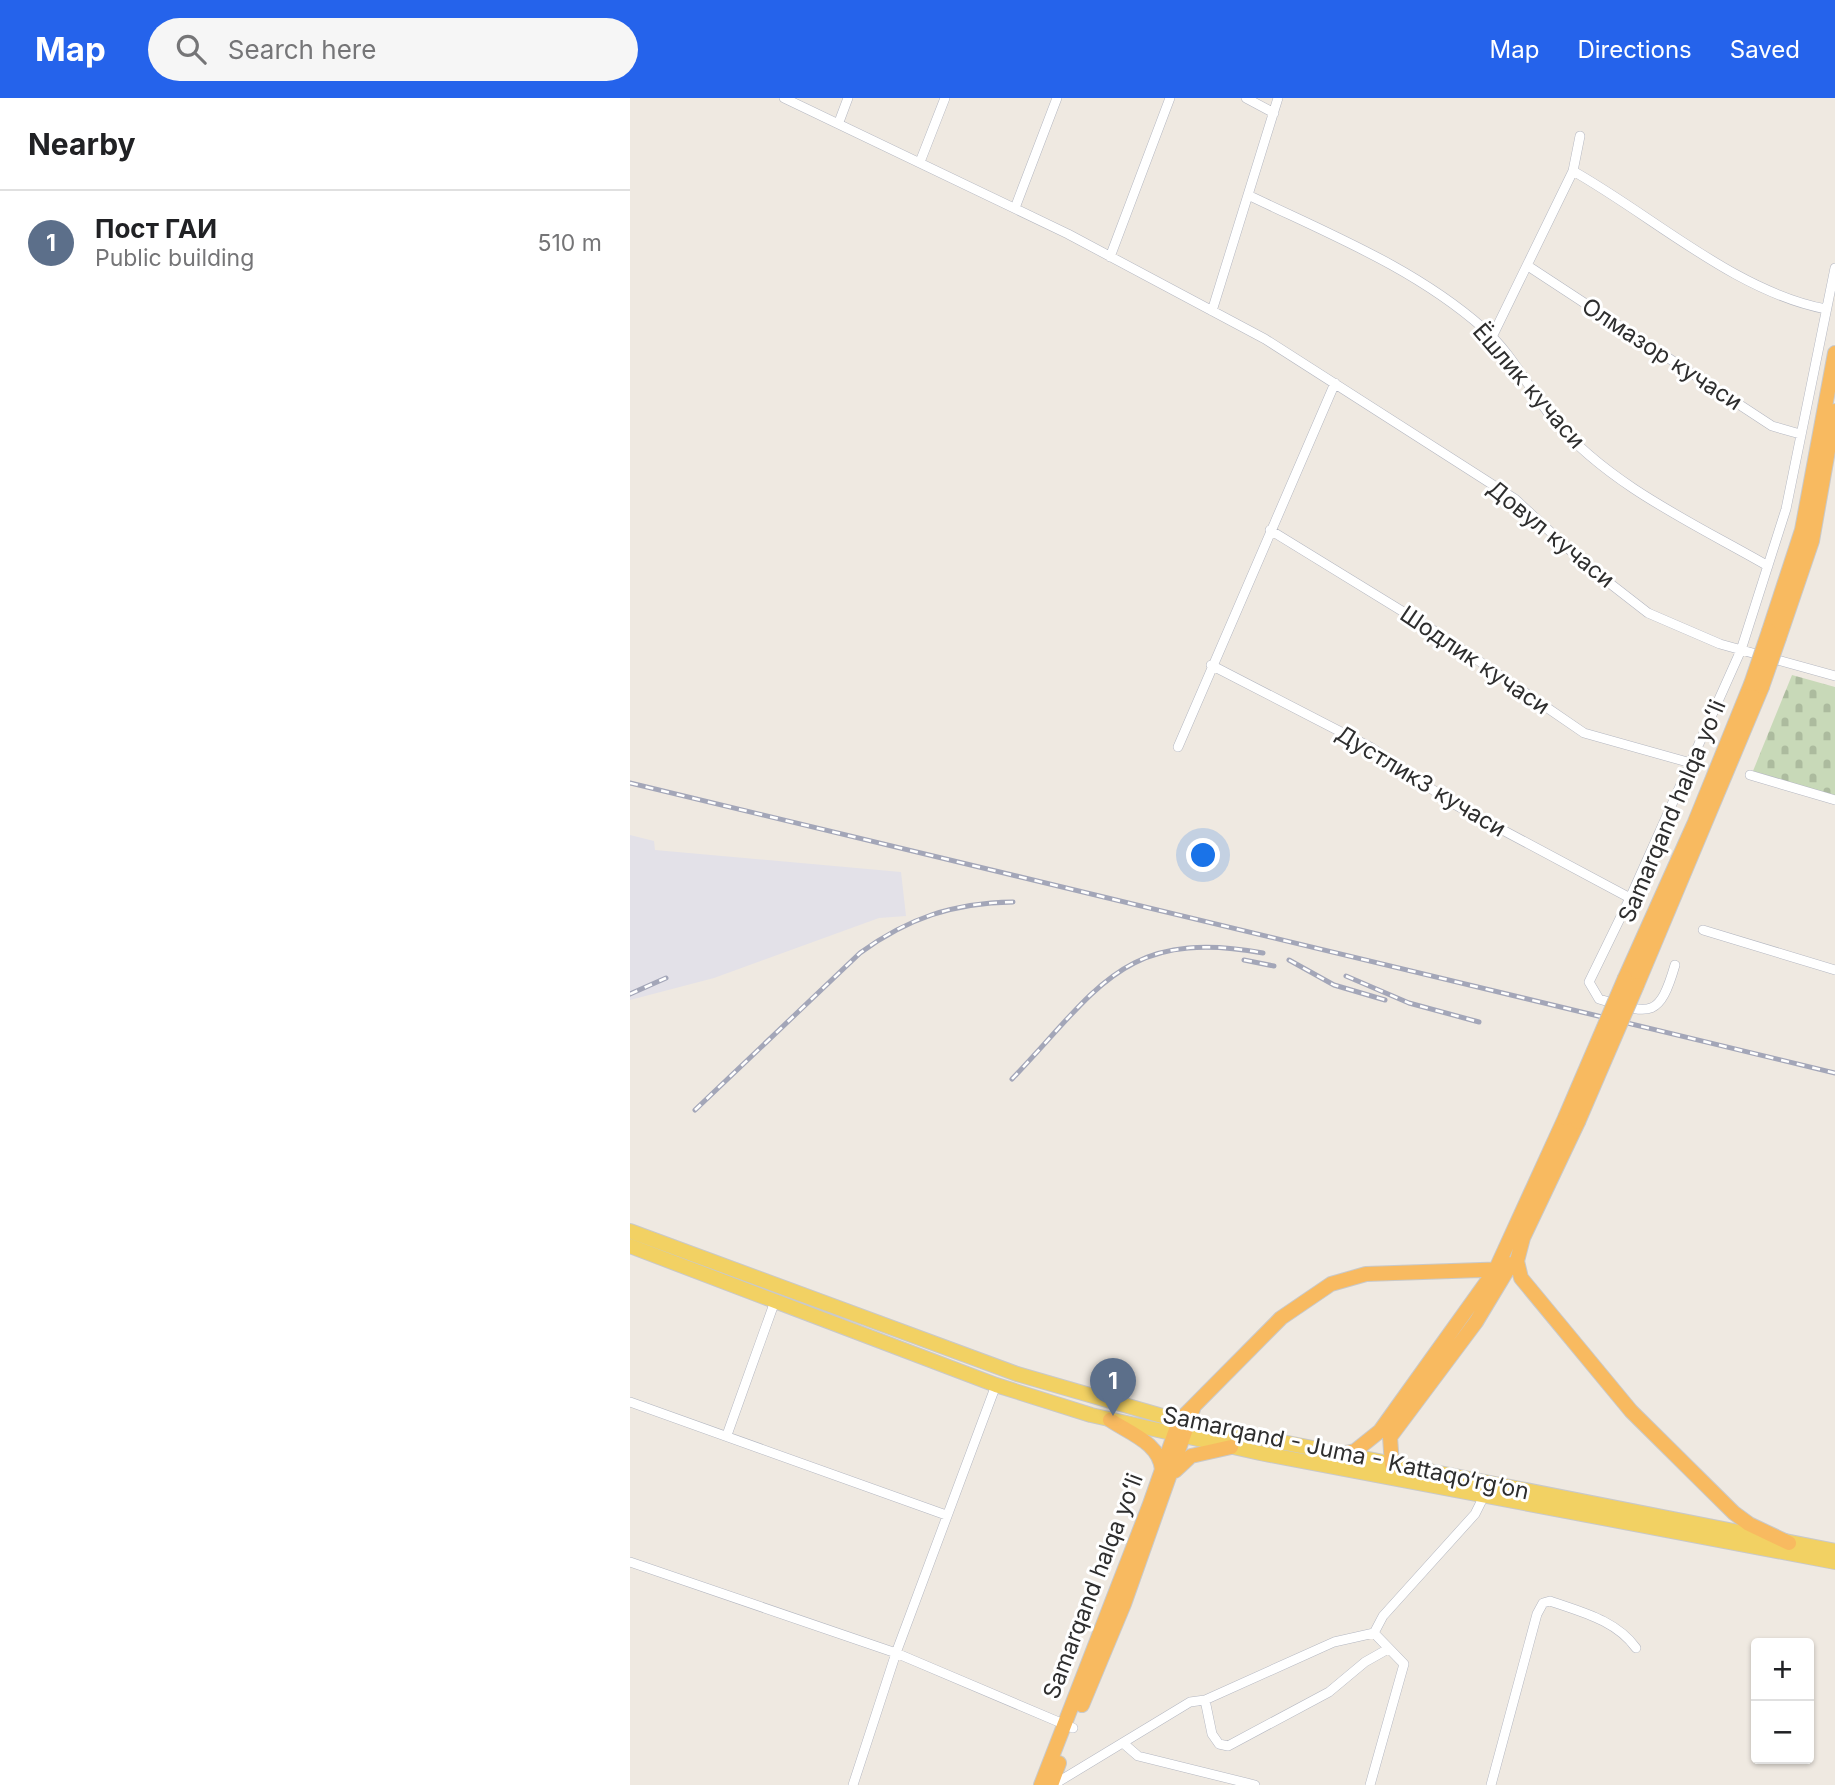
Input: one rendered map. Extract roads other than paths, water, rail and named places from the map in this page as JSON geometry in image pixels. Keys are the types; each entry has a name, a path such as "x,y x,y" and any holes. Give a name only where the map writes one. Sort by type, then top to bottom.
{"highway":[{"name":"Samarqand halqa yoʻli","path":"1774,634 1802,530 1835,353"},
{"name":"Samarqand halqa yoʻli","path":"1392,1465 1390,1437 1469,1331 1524,1234 1756,686 1812,541 1835,411"},
{"name":"Samarqand halqa yoʻli","path":"1340,1454 1355,1451 1380,1432 1503,1269 1505,1252 1571,1120"},
{"path":"1524,1234 1517,1261 1521,1278 1607,1384 1734,1513 1749,1524 1789,1543"},
{"path":"1467,1270 1491,1265 1505,1252"},
{"name":"Samarqand halqa yoʻli","path":"1041,1785 1124,1604 1178,1437 1184,1422 1194,1409 1281,1318 1321,1290 1366,1275 1503,1269"},
{"path":"1110,1420 1152,1447 1167,1472 1191,1456 1231,1447"},
{"name":"Samarqand halqa yoʻli","path":"1052,1785 1069,1726"}],"main road":[{"name":"Samarqand - Juma - Kattaqo‘rg‘on","path":"630,1231 1017,1374 1184,1422 1835,1551"},
{"name":"Samarqand - Juma - Kattaqo‘rg‘on","path":"630,1246 996,1385 1110,1420 1178,1437 1835,1562"}],"street":[{"name":"Довул кучаси","path":"784,98 839,122 1110,257 1212,311 1335,383 1515,499 1585,564 1648,613 1741,650 1835,676"},
{"path":"839,122 848,98"},
{"path":"920,162 945,98"},
{"path":"1015,208 1057,98"},
{"path":"1110,257 1170,98"},
{"path":"1246,98 1274,113"},
{"path":"1212,311 1278,98"},
{"path":"1492,337 1573,171 1580,136"},
{"path":"1573,171 1733,273 1807,305 1826,309"},
{"name":"Ёшлик кучаси","path":"1248,195 1413,275 1492,337 1513,360 1554,420 1603,468 1768,566"},
{"name":"Олмазор кучаси","path":"1528,266 1772,426 1800,434"},
{"path":"1675,965 1665,996 1651,1008 1636,1010 1594,995 1589,982 1630,898 1741,650 1786,509 1835,268"},
{"path":"1178,747 1211,665 1335,383"},
{"name":"Шодлик кучаси","path":"1270,530 1441,635 1584,733 1691,763"},
{"name":"Дустлик3 кучаси","path":"1211,665 1371,748 1452,803 1630,898"},
{"path":"1750,775 1835,800"},
{"path":"1703,930 1835,970"},
{"path":"727,1435 775,1301"},
{"path":"853,1785 896,1653 996,1385"},
{"path":"630,1402 946,1515"},
{"path":"1052,1785 1190,1702 1205,1700 1334,1642 1374,1633 1383,1616 1475,1514 1484,1496"},
{"path":"630,1562 896,1653 1069,1726"},
{"path":"1491,1785 1537,1614 1543,1603 1550,1601 1602,1620 1627,1636 1636,1648"},
{"path":"1370,1785 1404,1664 1374,1633"},
{"path":"1205,1700 1212,1734 1219,1744 1228,1746 1329,1692 1365,1662 1388,1649"},
{"path":"1123,1743 1138,1756 1255,1785"}],"railway":[{"path":"630,783 1835,1073"},
{"path":"695,1110 860,953 878,941 914,922 951,909 1013,902"},
{"path":"1012,1079 1093,993 1118,972 1145,958 1177,949 1216,948 1263,953"},
{"path":"1244,960 1274,966"},
{"path":"1289,960 1334,985 1385,1000"},
{"path":"1346,976 1409,1003 1479,1022"},
{"path":"630,994 666,978"}],"place":[{"name":"Пост ГАИ","path":"1113,1416"}]}
